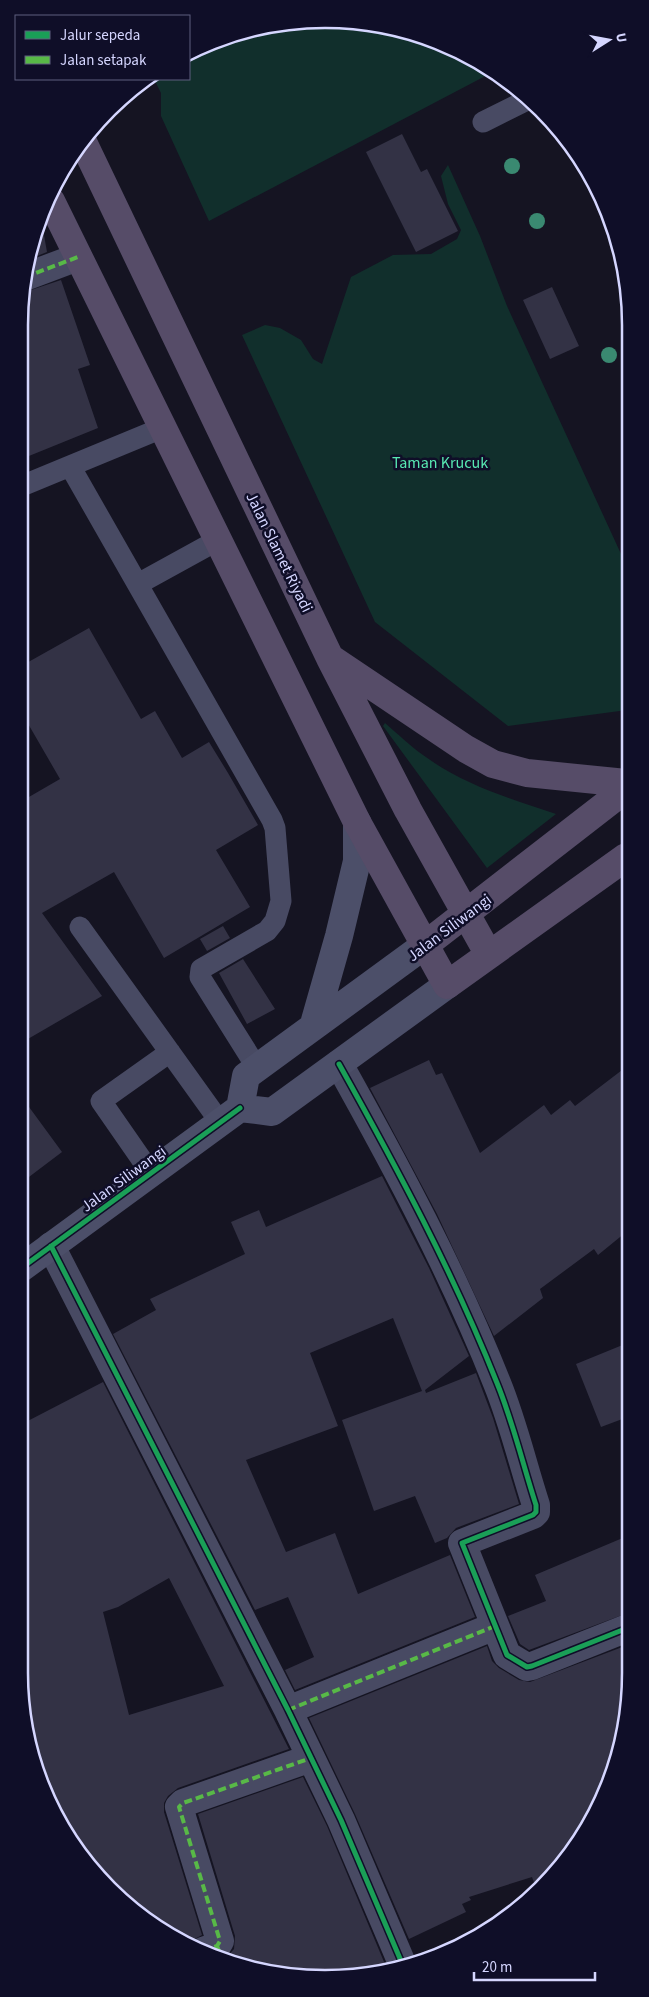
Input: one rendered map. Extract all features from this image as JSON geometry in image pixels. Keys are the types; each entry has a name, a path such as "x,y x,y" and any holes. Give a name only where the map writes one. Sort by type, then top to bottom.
{"highway":[{"name":"Jalan Slamet Riyadi","path":"86,148 330,658 408,810 489,955"},
{"path":"53,204 357,822 447,985 622,860"},
{"path":"330,658 466,749 493,764 527,774 622,783"},
{"name":"Jalan Siliwangi","path":"425,945 622,792"}],"main road":[{"path":"314,1024 339,936 357,861 357,822"},
{"name":"Jalan Siliwangi","path":"28,1262 230,1115 246,1076 314,1024 425,945"},
{"path":"230,1115 272,1112 447,985"}],"street":[{"path":"32,274 78,257"},
{"path":"339,1064 404,1181 457,1290 498,1384 536,1506 536,1512 532,1515 462,1543 507,1655 527,1667 622,1630"},
{"path":"51,1246 288,1710 341,1820 400,1959"},
{"path":"288,1710 495,1626"},
{"path":"215,1949 220,1941 179,1807 183,1802 311,1758"}],"lane":[{"path":"483,122 522,103"},
{"path":"28,483 162,428"},
{"path":"70,466 274,828 281,901 275,921 267,931 201,969 200,977 257,1068"},
{"path":"138,584 218,540"},
{"path":"80,927 170,1052 230,1115"},
{"path":"151,1173 101,1101 170,1052"}],"green space":[{"path":"305,28 344,28 382,33 438,50 486,76 209,221 161,116 161,93 155,81 156,80 190,80 190,60 193,58 229,43 267,33"},
{"name":"Taman Krucuk","path":"448,165 480,236 507,306 622,556 622,711 508,726 375,622 242,335 265,325 280,328 301,340 313,359 322,364 351,277 393,255 431,254 457,239 461,230 448,204 441,176"},
{"path":"385,723 418,751 454,774 487,790 556,814 487,868 383,726"}],"building":[{"path":"402,134 421,172 427,169 458,231 416,252 366,152"},
{"path":"43,229 47,252 36,256"},
{"path":"61,280 90,365 78,369 98,428 28,456 28,305 30,290"},
{"path":"552,287 579,346 550,359 523,300"},
{"path":"89,628 141,719 155,711 182,758 209,742 258,825 216,850 250,907 164,958 114,872 42,913 102,996 28,1039 28,798 60,779 28,724 28,662"},
{"path":"223,926 230,938 207,951 200,939"},
{"path":"243,959 275,1009 247,1024 219,973"},
{"path":"429,1060 436,1075 442,1073 480,1153 544,1105 551,1115 570,1100 575,1106 622,1070 622,1235 598,1255 594,1249 540,1289 543,1298 494,1336 437,1214 370,1088"},
{"path":"28,1106 62,1152 28,1178"},
{"path":"382,1176 429,1268 469,1356 425,1390 426,1393 476,1373 493,1418 519,1504 456,1528 447,1538 435,1543 415,1496 374,1511 342,1420 422,1391 393,1318 310,1353 338,1426 246,1460 286,1552 335,1533 358,1594 450,1555 475,1617 295,1690 285,1670 314,1657 288,1597 255,1610 113,1334 156,1310 150,1299 245,1254 231,1222 259,1210 266,1227"},
{"path":"622,1345 622,1419 601,1427 576,1364"},
{"path":"103,1382 289,1749 178,1788 168,1796 164,1803 164,1812 202,1935 194,1939 159,1919 114,1883 101,1868 78,1838 58,1804 43,1768 33,1730 28,1692 28,1421","holes":["169,1578 224,1686 129,1715 103,1612 118,1607"]},
{"path":"622,1538 622,1615 529,1650 520,1644 508,1616 546,1601 535,1575"},
{"path":"487,1646 492,1661 499,1668 519,1680 530,1682 622,1647 619,1711 606,1768 591,1804 571,1838 534,1884 532,1877 469,1897 471,1900 462,1904 466,1912 409,1939 355,1814 309,1718"},
{"path":"303,1777 327,1826 385,1963 344,1969 305,1969 267,1964 229,1954 234,1949 235,1936 198,1814"}],"marked path":[{"path":"32,274 78,257"},
{"path":"288,1710 495,1626"},
{"path":"213,1948 217,1946 220,1941 179,1807 183,1803 311,1758"},
{"path":"217,1946 219,1950"}],"cycle path":[{"path":"339,1064 403,1181 462,1301 503,1398 536,1505 536,1512 533,1515 462,1543 507,1655 527,1667 532,1666 622,1630"},
{"path":"28,1263 240,1108"},
{"path":"51,1246 288,1710 341,1820 400,1959"}]}
